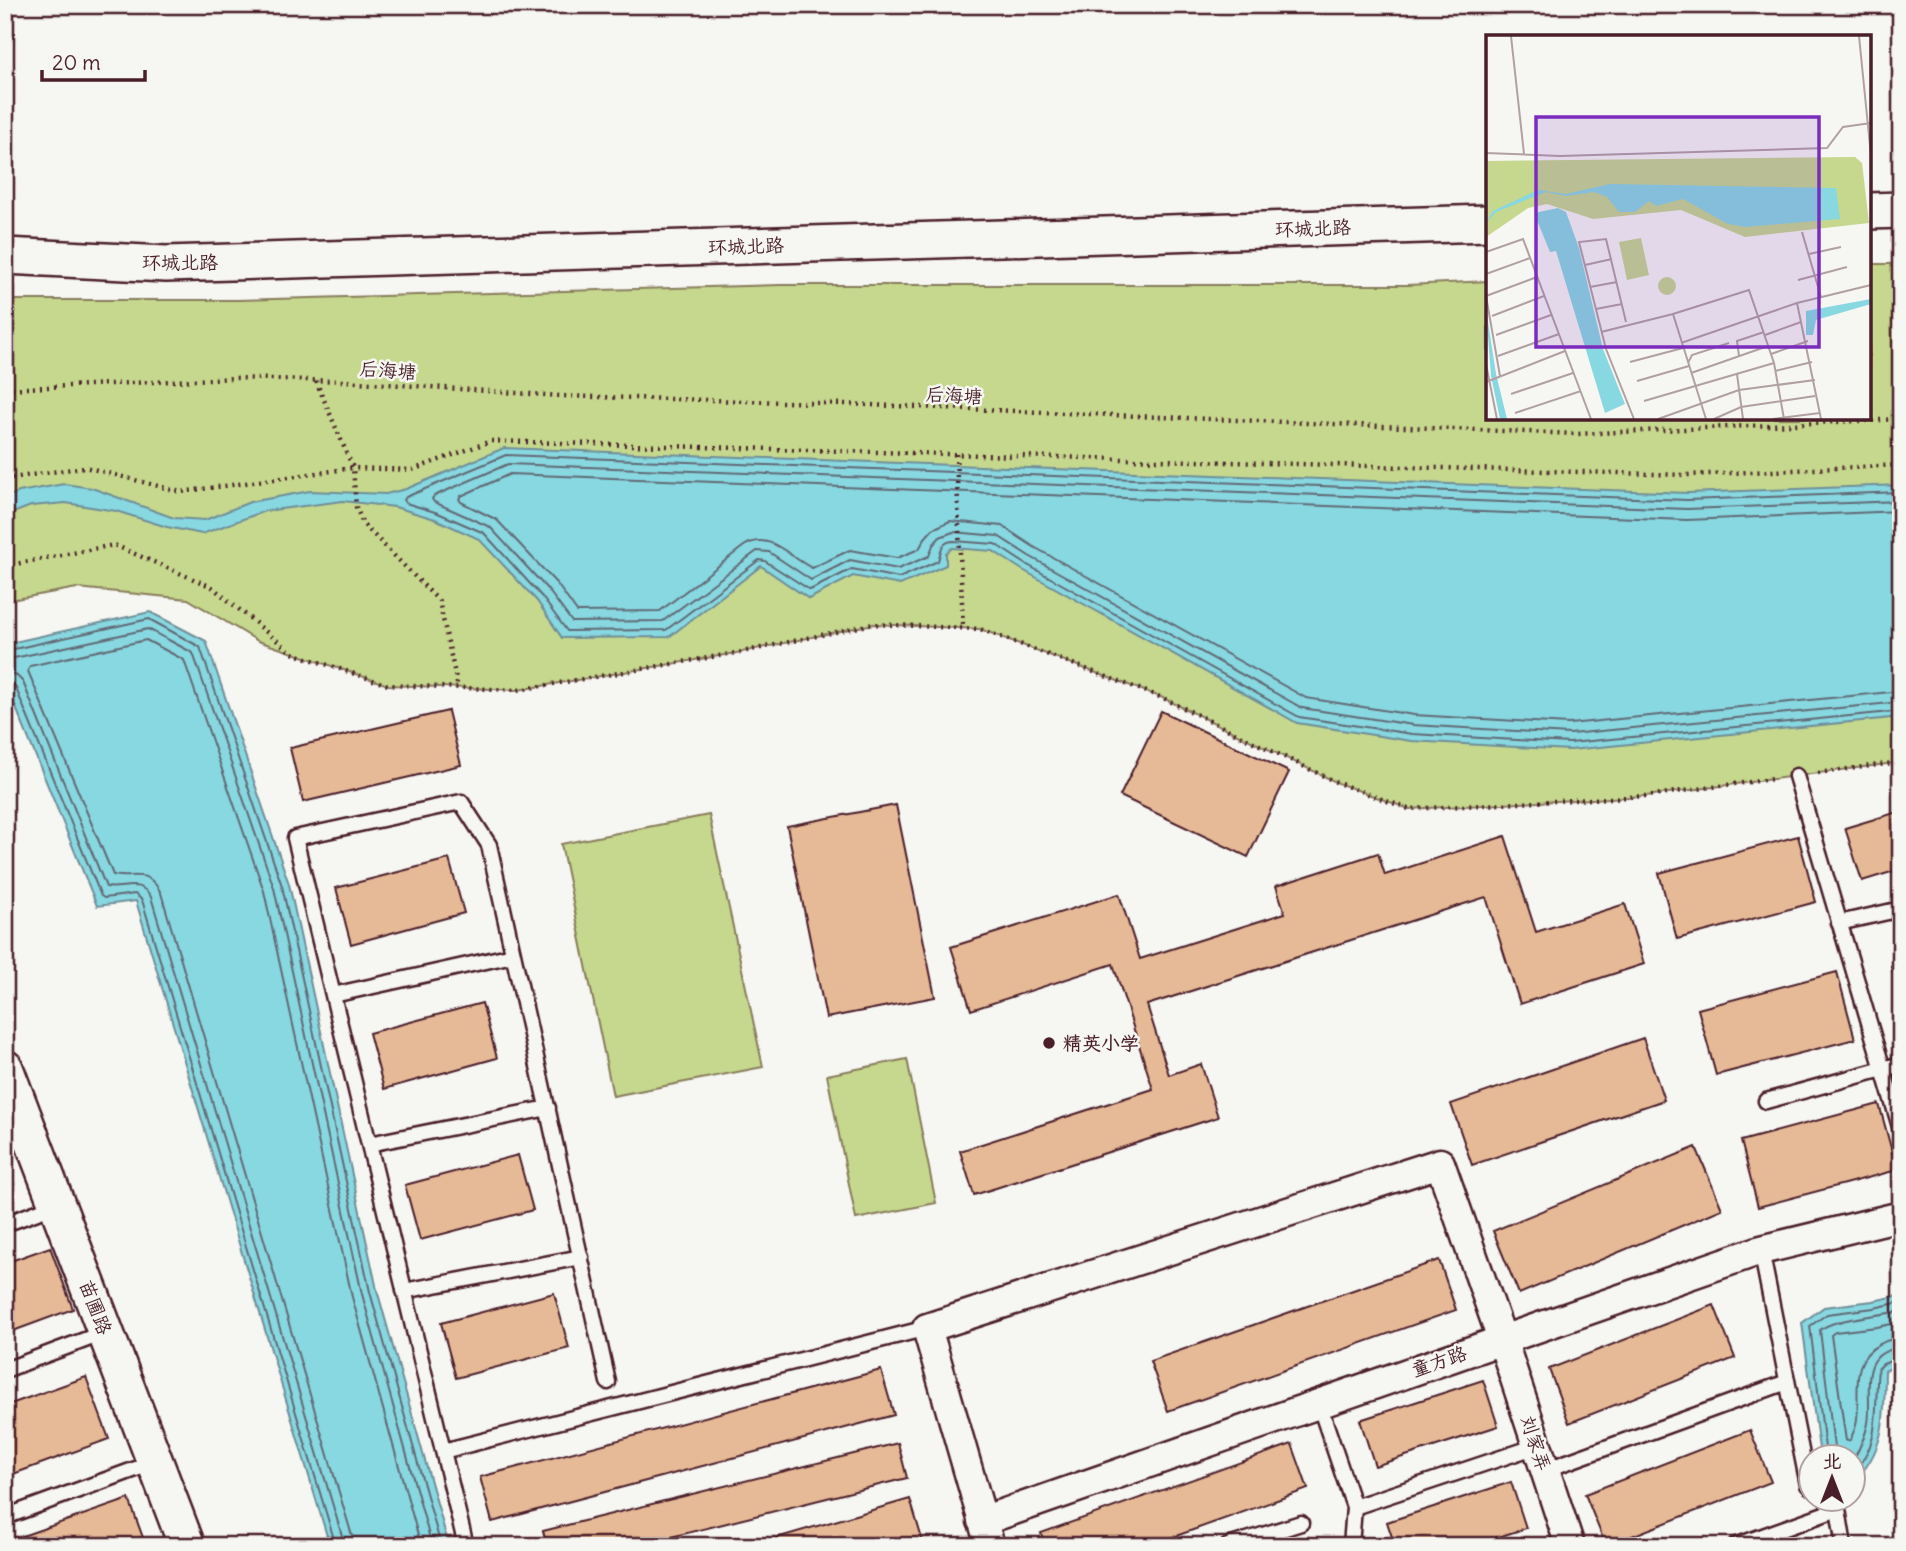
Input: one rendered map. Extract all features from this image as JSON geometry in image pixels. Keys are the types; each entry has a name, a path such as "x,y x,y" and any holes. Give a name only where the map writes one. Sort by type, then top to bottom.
{"street":[{"path":"1871,211 1901,210"},
{"name":"环城北路","path":"5,256 166,264 1486,223"},
{"name":"苗圃路","path":"6,1073 187,1546"},
{"name":"刘家弄","path":"927,1328 1440,1163 1502,1339 1541,1458 1565,1544"},
{"name":"童方路","path":"986,1533 1319,1404 1502,1339 1761,1250 1901,1216"},
{"path":"927,1328 986,1533"}],"lane":[{"path":"1796,776 1901,1130"},
{"path":"466,1546 295,838 461,802 489,845 608,1382"},
{"path":"1839,923 1901,909"},
{"path":"333,995 513,955"},
{"path":"1766,1101 1901,1064"},
{"path":"369,1144 548,1108"},
{"path":"5,1224 57,1204"},
{"path":"1761,1250 1799,1442"},
{"path":"404,1291 580,1257"},
{"path":"443,1451 927,1328"},
{"path":"5,1370 106,1332"},
{"path":"1354,1507 1541,1458 1787,1382"},
{"path":"1319,1404 1354,1507 1351,1546"},
{"path":"5,1517 155,1462"},
{"path":"1735,1546 1830,1512"},
{"path":"1838,1512 1844,1546"},
{"path":"1228,1546 1301,1523"}],"path":[{"name":"后海塘","path":"5,389 236,378 316,380 559,396 821,402 1576,434 1901,419"},
{"path":"316,380 353,468 356,507 363,524 439,601 458,688"},
{"path":"5,479 85,467 181,492 353,468 412,470 491,440 1687,475 1901,465"},
{"path":"956,454 963,627"},
{"path":"5,566 114,545 212,587 292,653 388,685 518,690 742,652 873,624 980,629 1163,698 1338,783 1409,808 1646,796 1901,761"}],"green space":[{"path":"1871,264 1901,264 1901,762 1646,796 1409,809 1338,783 1163,698 980,629 873,624 742,652 518,690 388,685 258,641 188,599 77,588 5,601 5,300 238,300 781,285 1407,285 1486,281 1486,420 1871,420"},
{"path":"709,815 763,1067 613,1096 561,844"},
{"path":"907,1059 936,1203 856,1219 827,1075"}],"water":[{"path":"504,448 1688,493 1901,485 1901,717 1570,750 1411,741 1297,723 993,551 952,548 946,553 946,565 900,585 853,576 809,599 761,566 669,637 562,638 537,601 479,539 435,519 395,507 343,501 265,511 202,534 167,527 116,511 66,503 31,506 5,516 5,498 19,492 64,484 92,488 174,518 205,520 250,502 310,491 386,494 406,489"},
{"path":"150,612 206,641 289,884 377,1290 449,1546 330,1546 136,901 97,906 5,681 5,644"},
{"path":"1901,1295 1901,1363 1885,1371 1882,1430 1868,1464 1868,1442 1818,1442 1802,1323 1824,1307"}],"building":[{"path":"448,711 461,765 303,802 290,748"},
{"path":"1161,711 1289,772 1248,857 1120,796"},
{"path":"896,805 935,997 826,1018 787,826"},
{"path":"1901,811 1901,869 1862,881 1845,828"},
{"path":"1505,836 1536,932 1625,904 1644,964 1520,1004 1486,897 1147,1005 1169,1075 1201,1064 1218,1117 974,1195 960,1151 1153,1089 1113,964 971,1010 951,947 1119,894 1140,959 1285,913 1276,886 1378,853 1385,875"},
{"path":"1798,836 1816,902 1677,939 1659,873"},
{"path":"449,859 464,913 351,944 336,888"},
{"path":"1901,964 1901,996 1891,967"},
{"path":"1837,972 1855,1039 1716,1075 1698,1009"},
{"path":"482,1003 497,1058 384,1089 369,1033"},
{"path":"1643,1038 1664,1100 1472,1165 1451,1104"},
{"path":"1879,1104 1897,1170 1758,1207 1741,1141"},
{"path":"1696,1147 1722,1209 1519,1294 1493,1231"},
{"path":"518,1155 533,1210 420,1240 405,1185"},
{"path":"5,1158 14,1184 5,1187"},
{"path":"50,1247 73,1309 5,1334 5,1263"},
{"path":"1439,1260 1456,1310 1168,1411 1150,1361"},
{"path":"554,1293 569,1348 456,1378 441,1323"},
{"path":"1714,1305 1735,1358 1569,1423 1549,1369"},
{"path":"881,1370 894,1415 492,1522 480,1477"},
{"path":"86,1377 109,1439 5,1477 5,1406"},
{"path":"1483,1380 1498,1426 1375,1466 1360,1420"},
{"path":"1750,1430 1771,1482 1606,1546 1585,1494"},
{"path":"898,1443 907,1478 635,1546 547,1546 543,1531"},
{"path":"1292,1444 1308,1489 1148,1546 1045,1546 1041,1533"},
{"path":"1511,1482 1526,1528 1471,1546 1395,1546 1387,1522"},
{"path":"129,1499 146,1546 5,1546 5,1542"},
{"path":"910,1499 922,1539 899,1546 749,1546"}],"place":[{"name":"精英小学","path":"1049,1043"}]}
